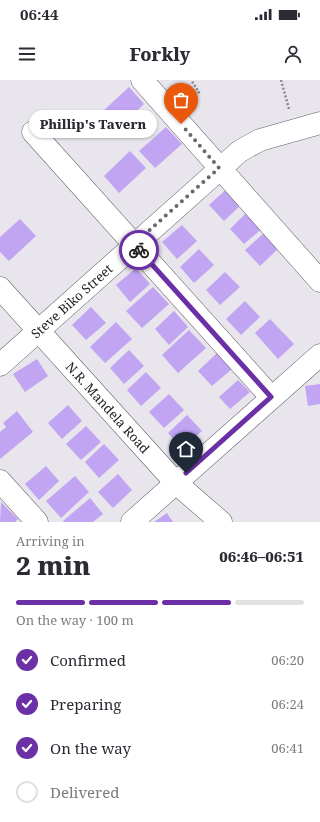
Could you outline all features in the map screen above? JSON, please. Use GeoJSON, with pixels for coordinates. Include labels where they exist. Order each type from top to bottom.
{"type":"FeatureCollection","features":[{"type":"Feature","properties":{"kind":"street"},"geometry":{"type":"LineString","coordinates":[[142,80],[320,281]]}},
{"type":"Feature","properties":{"kind":"street","name":"Steve Biko Street"},"geometry":{"type":"LineString","coordinates":[[0,364],[219,168],[251,144],[320,123]]}},
{"type":"Feature","properties":{"kind":"street"},"geometry":{"type":"LineString","coordinates":[[33,132],[271,397]]}},
{"type":"Feature","properties":{"kind":"street","name":"N.R. Mandela Road"},"geometry":{"type":"LineString","coordinates":[[0,288],[176,483],[221,522]]}},
{"type":"Feature","properties":{"kind":"street"},"geometry":{"type":"LineString","coordinates":[[132,522],[320,355]]}},
{"type":"Feature","properties":{"kind":"street"},"geometry":{"type":"LineString","coordinates":[[0,481],[37,522]]}},
{"type":"Feature","properties":{"kind":"path"},"geometry":{"type":"LineString","coordinates":[[281,80],[294,130]]}},
{"type":"Feature","properties":{"kind":"building"},"geometry":{"type":"Polygon","coordinates":[[[129,87],[144,104],[118,129],[102,112],[129,87]]]}},
{"type":"Feature","properties":{"kind":"building"},"geometry":{"type":"Polygon","coordinates":[[[166,127],[182,144],[155,168],[139,151],[166,127]]]}},
{"type":"Feature","properties":{"kind":"building"},"geometry":{"type":"Polygon","coordinates":[[[130,151],[146,168],[119,193],[104,176],[130,151]]]}},
{"type":"Feature","properties":{"kind":"building"},"geometry":{"type":"Polygon","coordinates":[[[229,187],[243,203],[224,221],[209,205],[229,187]]]}},
{"type":"Feature","properties":{"kind":"building"},"geometry":{"type":"Polygon","coordinates":[[[249,210],[264,227],[244,244],[230,229],[249,210]]]}},
{"type":"Feature","properties":{"kind":"building"},"geometry":{"type":"Polygon","coordinates":[[[20,219],[36,236],[9,261],[0,252],[0,237],[20,219]]]}},
{"type":"Feature","properties":{"kind":"building"},"geometry":{"type":"Polygon","coordinates":[[[182,225],[197,241],[177,259],[162,242],[182,225]]]}},
{"type":"Feature","properties":{"kind":"building"},"geometry":{"type":"Polygon","coordinates":[[[265,232],[279,248],[260,266],[245,250],[265,232]]]}},
{"type":"Feature","properties":{"kind":"building"},"geometry":{"type":"Polygon","coordinates":[[[199,249],[214,265],[194,283],[180,267],[199,249]]]}},
{"type":"Feature","properties":{"kind":"building"},"geometry":{"type":"Polygon","coordinates":[[[136,268],[150,284],[130,302],[116,285],[136,268]]]}},
{"type":"Feature","properties":{"kind":"building"},"geometry":{"type":"Polygon","coordinates":[[[225,272],[240,287],[220,305],[206,290],[225,272]]]}},
{"type":"Feature","properties":{"kind":"building"},"geometry":{"type":"Polygon","coordinates":[[[153,287],[169,304],[142,328],[126,311],[153,287]]]}},
{"type":"Feature","properties":{"kind":"building"},"geometry":{"type":"Polygon","coordinates":[[[245,301],[260,317],[241,335],[226,319],[245,301]]]}},
{"type":"Feature","properties":{"kind":"building"},"geometry":{"type":"Polygon","coordinates":[[[91,307],[106,323],[86,340],[72,325],[91,307]]]}},
{"type":"Feature","properties":{"kind":"building"},"geometry":{"type":"Polygon","coordinates":[[[174,311],[188,327],[169,345],[155,329],[174,311]]]}},
{"type":"Feature","properties":{"kind":"building"},"geometry":{"type":"Polygon","coordinates":[[[270,319],[294,344],[278,359],[255,333],[270,319]]]}},
{"type":"Feature","properties":{"kind":"building"},"geometry":{"type":"Polygon","coordinates":[[[116,322],[132,339],[105,363],[90,347],[116,322]]]}},
{"type":"Feature","properties":{"kind":"building"},"geometry":{"type":"Polygon","coordinates":[[[189,330],[206,348],[178,373],[162,355],[189,330]]]}},
{"type":"Feature","properties":{"kind":"building"},"geometry":{"type":"Polygon","coordinates":[[[129,350],[144,366],[124,384],[110,368],[129,350]]]}},
{"type":"Feature","properties":{"kind":"building"},"geometry":{"type":"Polygon","coordinates":[[[217,353],[232,369],[212,386],[198,371],[217,353]]]}},
{"type":"Feature","properties":{"kind":"building"},"geometry":{"type":"Polygon","coordinates":[[[37,359],[48,376],[25,392],[13,374],[37,359]]]}},
{"type":"Feature","properties":{"kind":"building"},"geometry":{"type":"Polygon","coordinates":[[[146,372],[161,388],[141,406],[127,390],[146,372]]]}},
{"type":"Feature","properties":{"kind":"building"},"geometry":{"type":"Polygon","coordinates":[[[238,380],[250,392],[230,409],[219,397],[238,380]]]}},
{"type":"Feature","properties":{"kind":"building"},"geometry":{"type":"Polygon","coordinates":[[[320,384],[320,404],[308,406],[305,386],[320,384]]]}},
{"type":"Feature","properties":{"kind":"building"},"geometry":{"type":"Polygon","coordinates":[[[169,394],[184,410],[164,428],[149,412],[169,394]]]}},
{"type":"Feature","properties":{"kind":"building"},"geometry":{"type":"Polygon","coordinates":[[[68,405],[82,421],[62,439],[48,423],[68,405]]]}},
{"type":"Feature","properties":{"kind":"building"},"geometry":{"type":"Polygon","coordinates":[[[17,411],[33,432],[0,459],[0,432],[6,427],[3,423],[17,411]]]}},
{"type":"Feature","properties":{"kind":"building"},"geometry":{"type":"Polygon","coordinates":[[[187,415],[202,431],[182,449],[168,433],[187,415]]]}},
{"type":"Feature","properties":{"kind":"building"},"geometry":{"type":"Polygon","coordinates":[[[86,426],[101,442],[81,460],[66,444],[86,426]]]}},
{"type":"Feature","properties":{"kind":"building"},"geometry":{"type":"Polygon","coordinates":[[[104,444],[119,460],[99,478],[85,462],[104,444]]]}},
{"type":"Feature","properties":{"kind":"building"},"geometry":{"type":"Polygon","coordinates":[[[46,466],[59,481],[39,500],[25,484],[46,466]]]}},
{"type":"Feature","properties":{"kind":"building"},"geometry":{"type":"Polygon","coordinates":[[[118,474],[132,490],[113,508],[98,492],[118,474]]]}},
{"type":"Feature","properties":{"kind":"building"},"geometry":{"type":"Polygon","coordinates":[[[75,476],[89,492],[61,518],[46,501],[75,476]]]}},
{"type":"Feature","properties":{"kind":"building"},"geometry":{"type":"Polygon","coordinates":[[[90,498],[103,514],[93,522],[63,521],[90,498]]]}},
{"type":"Feature","properties":{"kind":"building"},"geometry":{"type":"Polygon","coordinates":[[[1,502],[18,519],[15,522],[0,522],[1,502]]]}},
{"type":"Feature","properties":{"kind":"building"},"geometry":{"type":"Polygon","coordinates":[[[167,513],[173,522],[154,522],[167,513]]]}},
{"type":"Feature","properties":{"kind":"way so far"},"geometry":{"type":"LineString","coordinates":[[139,250],[134,244],[219,168],[181,124]]}},
{"type":"Feature","properties":{"kind":"place","name":"Phillip's Tavern"},"geometry":{"type":"Point","coordinates":[181,124]}},
{"type":"Feature","properties":{"kind":"route"},"geometry":{"type":"LineString","coordinates":[[139,250],[271,397],[186,473]]}}]}
